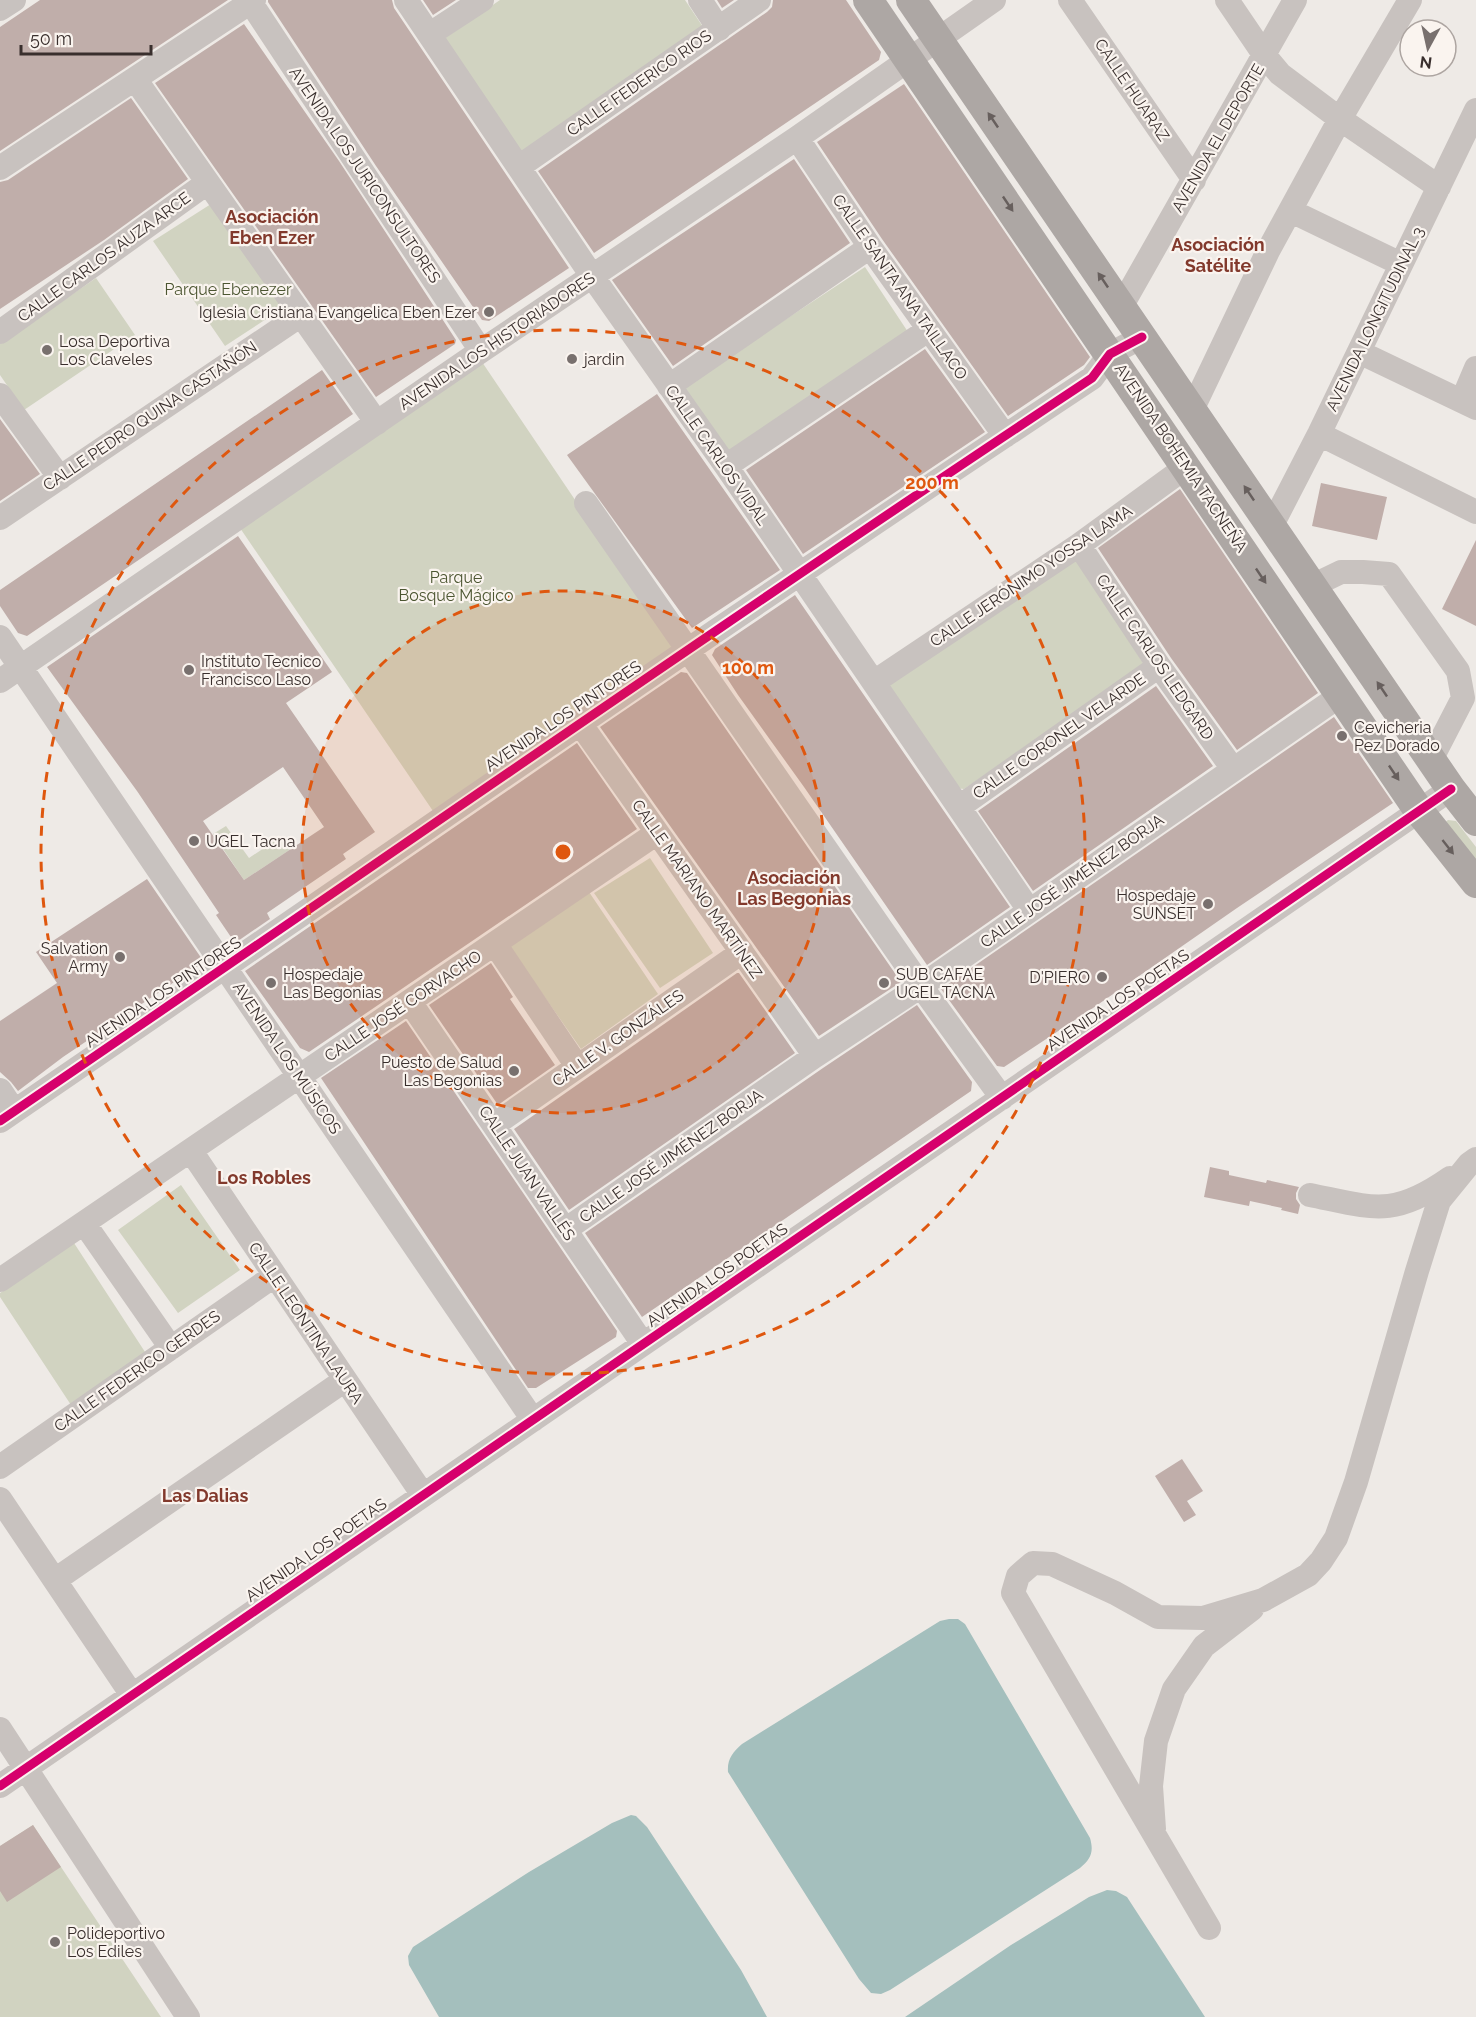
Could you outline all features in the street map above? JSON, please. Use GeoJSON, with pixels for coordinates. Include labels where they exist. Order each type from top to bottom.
{"type":"FeatureCollection","features":[{"type":"Feature","properties":{"kind":"main road","name":"AVENIDA BOHEMIA TACNEÑA"},"geometry":{"type":"LineString","coordinates":[[868,0],[1419,811],[1476,883]]}},
{"type":"Feature","properties":{"kind":"main road"},"geometry":{"type":"LineString","coordinates":[[911,0],[1431,760],[1476,821]]}},
{"type":"Feature","properties":{"kind":"street"},"geometry":{"type":"LineString","coordinates":[[0,9],[14,0]]}},
{"type":"Feature","properties":{"kind":"street","name":"CALLE CARLOS VIDAL"},"geometry":{"type":"LineString","coordinates":[[406,0],[592,276],[726,466],[1029,910]]}},
{"type":"Feature","properties":{"kind":"street"},"geometry":{"type":"LineString","coordinates":[[430,34],[482,0]]}},
{"type":"Feature","properties":{"kind":"street"},"geometry":{"type":"LineString","coordinates":[[700,0],[718,28]]}},
{"type":"Feature","properties":{"kind":"street","name":"CALLE FEDERICO RIOS"},"geometry":{"type":"LineString","coordinates":[[520,166],[759,0]]}},
{"type":"Feature","properties":{"kind":"street","name":"AVENIDA LOS HISTORIADORES"},"geometry":{"type":"LineString","coordinates":[[0,681],[481,351],[797,138],[994,0]]}},
{"type":"Feature","properties":{"kind":"street","name":"CALLE HUARAZ"},"geometry":{"type":"LineString","coordinates":[[1070,0],[1194,180]]}},
{"type":"Feature","properties":{"kind":"street"},"geometry":{"type":"LineString","coordinates":[[1227,0],[1280,74],[1439,187]]}},
{"type":"Feature","properties":{"kind":"street","name":"AVENIDA EL DEPORTE"},"geometry":{"type":"LineString","coordinates":[[1121,307],[1295,0]]}},
{"type":"Feature","properties":{"kind":"street"},"geometry":{"type":"LineString","coordinates":[[1192,410],[1268,250],[1340,118],[1410,0]]}},
{"type":"Feature","properties":{"kind":"street"},"geometry":{"type":"LineString","coordinates":[[0,168],[251,1]]}},
{"type":"Feature","properties":{"kind":"street","name":"AVENIDA LOS JURICONSULTORES"},"geometry":{"type":"LineString","coordinates":[[251,1],[481,351]]}},
{"type":"Feature","properties":{"kind":"street"},"geometry":{"type":"LineString","coordinates":[[135,79],[377,423]]}},
{"type":"Feature","properties":{"kind":"street","name":"AVENIDA LONGITUDINAL 3"},"geometry":{"type":"LineString","coordinates":[[1271,526],[1319,434],[1476,112]]}},
{"type":"Feature","properties":{"kind":"street","name":"CALLE SANTA ANA TAILLACO"},"geometry":{"type":"LineString","coordinates":[[797,138],[870,247],[1005,436]]}},
{"type":"Feature","properties":{"kind":"street","name":"CALLE CARLOS AUZA ARCE"},"geometry":{"type":"LineString","coordinates":[[0,332],[207,183]]}},
{"type":"Feature","properties":{"kind":"street"},"geometry":{"type":"LineString","coordinates":[[1291,211],[1401,264]]}},
{"type":"Feature","properties":{"kind":"street"},"geometry":{"type":"LineString","coordinates":[[669,386],[870,247]]}},
{"type":"Feature","properties":{"kind":"street","name":"CALLE PEDRO QUINA CASTAÑÓN"},"geometry":{"type":"LineString","coordinates":[[0,518],[301,315]]}},
{"type":"Feature","properties":{"kind":"street"},"geometry":{"type":"LineString","coordinates":[[726,466],[928,330]]}},
{"type":"Feature","properties":{"kind":"street","name":"AVENIDA LOS PINTORES"},"geometry":{"type":"LineString","coordinates":[[7,1116],[226,968],[579,722],[1092,378],[1110,354],[1142,337]]}},
{"type":"Feature","properties":{"kind":"street"},"geometry":{"type":"LineString","coordinates":[[1359,352],[1469,404],[1476,368]]}},
{"type":"Feature","properties":{"kind":"street"},"geometry":{"type":"LineString","coordinates":[[0,395],[60,478]]}},
{"type":"Feature","properties":{"kind":"street"},"geometry":{"type":"LineString","coordinates":[[1319,434],[1476,512]]}},
{"type":"Feature","properties":{"kind":"street","name":"CALLE JERÓNIMO YOSSA LAMA"},"geometry":{"type":"LineString","coordinates":[[874,682],[1079,545],[1186,467]]}},
{"type":"Feature","properties":{"kind":"street"},"geometry":{"type":"LineString","coordinates":[[586,503],[921,986],[1002,1098]]}},
{"type":"Feature","properties":{"kind":"street","name":"CALLE CARLOS LEDGARD"},"geometry":{"type":"LineString","coordinates":[[1079,545],[1159,666],[1233,769]]}},
{"type":"Feature","properties":{"kind":"street"},"geometry":{"type":"LineString","coordinates":[[1312,586],[1341,572],[1389,574],[1458,671],[1463,698],[1431,760]]}},
{"type":"Feature","properties":{"kind":"street","name":"AVENIDA LOS MÚSICOS"},"geometry":{"type":"LineString","coordinates":[[0,638],[533,1420]]}},
{"type":"Feature","properties":{"kind":"street","name":"CALLE CORONEL VELARDE"},"geometry":{"type":"LineString","coordinates":[[959,807],[1159,666]]}},
{"type":"Feature","properties":{"kind":"street","name":"CALLE JOSÉ JIMÉNEZ BORJA"},"geometry":{"type":"LineString","coordinates":[[565,1230],[1341,695]]}},
{"type":"Feature","properties":{"kind":"street","name":"CALLE MARIANO MARTÍNEZ"},"geometry":{"type":"LineString","coordinates":[[579,722],[815,1056]]}},
{"type":"Feature","properties":{"kind":"street","name":"AVENIDA LOS POETAS"},"geometry":{"type":"LineString","coordinates":[[0,1786],[1451,789]]}},
{"type":"Feature","properties":{"kind":"street","name":"CALLE JOSÉ CORVACHO"},"geometry":{"type":"LineString","coordinates":[[0,1280],[657,833]]}},
{"type":"Feature","properties":{"kind":"street"},"geometry":{"type":"LineString","coordinates":[[495,944],[578,1066]]}},
{"type":"Feature","properties":{"kind":"street","name":"CALLE V. GONZÁLES"},"geometry":{"type":"LineString","coordinates":[[494,1125],[741,952]]}},
{"type":"Feature","properties":{"kind":"street","name":"CALLE JUAN VALLÉS"},"geometry":{"type":"LineString","coordinates":[[410,1002],[643,1344]]}},
{"type":"Feature","properties":{"kind":"street"},"geometry":{"type":"LineString","coordinates":[[0,1090],[7,1116]]}},
{"type":"Feature","properties":{"kind":"street","name":"CALLE LEONTINA LAURA"},"geometry":{"type":"LineString","coordinates":[[191,1151],[423,1496]]}},
{"type":"Feature","properties":{"kind":"street"},"geometry":{"type":"LineString","coordinates":[[1310,1195],[1371,1208],[1399,1206],[1427,1194],[1473,1162]]}},
{"type":"Feature","properties":{"kind":"street"},"geometry":{"type":"LineString","coordinates":[[1155,1834],[1151,1786],[1156,1741],[1174,1689],[1204,1646],[1263,1600],[1308,1575],[1321,1561],[1336,1538],[1356,1482],[1439,1200],[1473,1162]]}},
{"type":"Feature","properties":{"kind":"street"},"geometry":{"type":"LineString","coordinates":[[84,1223],[171,1348]]}},
{"type":"Feature","properties":{"kind":"street","name":"CALLE FEDERICO GERDES"},"geometry":{"type":"LineString","coordinates":[[0,1467],[274,1276]]}},
{"type":"Feature","properties":{"kind":"street"},"geometry":{"type":"LineString","coordinates":[[55,1580],[345,1380]]}},
{"type":"Feature","properties":{"kind":"street"},"geometry":{"type":"LineString","coordinates":[[0,1499],[132,1695]]}},
{"type":"Feature","properties":{"kind":"street"},"geometry":{"type":"LineString","coordinates":[[1209,1928],[1013,1593],[1018,1576],[1033,1563],[1052,1564],[1116,1593],[1158,1617],[1203,1618],[1263,1600]]}},
{"type":"Feature","properties":{"kind":"street"},"geometry":{"type":"LineString","coordinates":[[0,1729],[188,2017]]}},
{"type":"Feature","properties":{"kind":"green space"},"geometry":{"type":"Polygon","coordinates":[[[500,0],[685,0],[705,30],[519,155],[442,40],[500,0]]]}},
{"type":"Feature","properties":{"kind":"green space","name":"Parque Ebenezer"},"geometry":{"type":"Polygon","coordinates":[[[211,204],[283,308],[225,346],[153,241],[211,204]]]}},
{"type":"Feature","properties":{"kind":"green space"},"geometry":{"type":"Polygon","coordinates":[[[865,267],[910,335],[728,455],[683,387],[865,267]]]}},
{"type":"Feature","properties":{"kind":"green space"},"geometry":{"type":"Polygon","coordinates":[[[96,278],[135,335],[24,410],[0,375],[0,344],[96,278]]]}},
{"type":"Feature","properties":{"kind":"green space","name":"Parque Bosque Mágico"},"geometry":{"type":"Polygon","coordinates":[[[482,362],[675,648],[433,811],[240,528],[482,362]]]}},
{"type":"Feature","properties":{"kind":"green space"},"geometry":{"type":"Polygon","coordinates":[[[1079,558],[1145,666],[964,789],[955,788],[887,690],[890,683],[1079,558]]]}},
{"type":"Feature","properties":{"kind":"green space"},"geometry":{"type":"Polygon","coordinates":[[[1448,820],[1456,821],[1476,847],[1476,876],[1442,825],[1448,820]]]}},
{"type":"Feature","properties":{"kind":"green space"},"geometry":{"type":"Polygon","coordinates":[[[226,826],[249,858],[282,836],[291,849],[244,880],[213,834],[226,826]]]}},
{"type":"Feature","properties":{"kind":"green space"},"geometry":{"type":"Polygon","coordinates":[[[650,858],[713,953],[660,988],[594,893],[650,858]]]}},
{"type":"Feature","properties":{"kind":"green space"},"geometry":{"type":"Polygon","coordinates":[[[589,892],[658,994],[581,1049],[509,946],[589,892]]]}},
{"type":"Feature","properties":{"kind":"green space"},"geometry":{"type":"Polygon","coordinates":[[[181,1185],[240,1270],[178,1313],[118,1230],[181,1185]]]}},
{"type":"Feature","properties":{"kind":"green space"},"geometry":{"type":"Polygon","coordinates":[[[74,1243],[147,1355],[71,1405],[0,1297],[0,1293],[74,1243]]]}},
{"type":"Feature","properties":{"kind":"green space","name":"Polideportivo Los Ediles"},"geometry":{"type":"Polygon","coordinates":[[[33,1825],[161,2017],[0,2017],[0,1846],[33,1825]]]}},
{"type":"Feature","properties":{"kind":"water"},"geometry":{"type":"Polygon","coordinates":[[[958,1619],[965,1624],[1090,1838],[1092,1847],[1089,1858],[1080,1868],[890,1990],[881,1994],[871,1993],[859,1979],[728,1772],[728,1763],[733,1753],[742,1744],[940,1621],[958,1619]]]}},
{"type":"Feature","properties":{"kind":"water"},"geometry":{"type":"Polygon","coordinates":[[[631,1815],[636,1816],[647,1827],[741,1970],[767,2017],[439,2017],[409,1965],[408,1956],[413,1947],[529,1872],[612,1823],[631,1815]]]}},
{"type":"Feature","properties":{"kind":"water"},"geometry":{"type":"Polygon","coordinates":[[[1107,1890],[1116,1891],[1127,1897],[1205,2017],[905,2017],[1011,1945],[1089,1897],[1107,1890]]]}},
{"type":"Feature","properties":{"kind":"building"},"geometry":{"type":"Polygon","coordinates":[[[40,0],[228,0],[0,151],[0,27],[40,0]]]}},
{"type":"Feature","properties":{"kind":"building"},"geometry":{"type":"Polygon","coordinates":[[[268,0],[392,0],[394,8],[569,268],[489,321],[482,320],[376,166],[268,0]]]}},
{"type":"Feature","properties":{"kind":"building"},"geometry":{"type":"Polygon","coordinates":[[[423,0],[456,0],[433,15],[423,0]]]}},
{"type":"Feature","properties":{"kind":"building"},"geometry":{"type":"Polygon","coordinates":[[[717,0],[734,0],[722,8],[717,0]]]}},
{"type":"Feature","properties":{"kind":"building"},"geometry":{"type":"Polygon","coordinates":[[[773,0],[846,0],[881,52],[879,60],[594,253],[538,171],[767,12],[772,7],[773,0]]]}},
{"type":"Feature","properties":{"kind":"building"},"geometry":{"type":"Polygon","coordinates":[[[244,24],[339,161],[456,340],[455,344],[376,397],[155,83],[244,24]]]}},
{"type":"Feature","properties":{"kind":"building"},"geometry":{"type":"Polygon","coordinates":[[[904,84],[1090,357],[1084,365],[1008,416],[882,239],[817,142],[904,84]]]}},
{"type":"Feature","properties":{"kind":"building"},"geometry":{"type":"Polygon","coordinates":[[[131,98],[188,179],[104,240],[0,309],[0,182],[8,180],[131,98]]]}},
{"type":"Feature","properties":{"kind":"building"},"geometry":{"type":"Polygon","coordinates":[[[794,159],[850,243],[673,366],[612,280],[794,159]]]}},
{"type":"Feature","properties":{"kind":"building"},"geometry":{"type":"Polygon","coordinates":[[[925,349],[985,432],[803,554],[746,470],[925,349]]]}},
{"type":"Feature","properties":{"kind":"building"},"geometry":{"type":"Polygon","coordinates":[[[322,370],[353,414],[27,636],[18,633],[0,606],[0,590],[322,370]]]}},
{"type":"Feature","properties":{"kind":"building"},"geometry":{"type":"Polygon","coordinates":[[[657,394],[780,570],[692,628],[567,455],[657,394]]]}},
{"type":"Feature","properties":{"kind":"building"},"geometry":{"type":"Polygon","coordinates":[[[0,419],[40,474],[0,501],[0,419]]]}},
{"type":"Feature","properties":{"kind":"building"},"geometry":{"type":"Polygon","coordinates":[[[1321,483],[1387,497],[1377,540],[1312,526],[1321,483]]]}},
{"type":"Feature","properties":{"kind":"building"},"geometry":{"type":"Polygon","coordinates":[[[1180,489],[1318,693],[1237,750],[1171,658],[1098,548],[1180,489]]]}},
{"type":"Feature","properties":{"kind":"building","name":"Instituto Tecnico Francisco Laso"},"geometry":{"type":"Polygon","coordinates":[[[238,536],[332,672],[286,703],[375,832],[343,854],[346,859],[267,913],[270,919],[235,943],[216,915],[219,913],[137,791],[47,667],[238,536]],[[283,767],[203,821],[244,880],[324,827],[283,767]]]}},
{"type":"Feature","properties":{"kind":"building"},"geometry":{"type":"Polygon","coordinates":[[[1476,540],[1476,626],[1442,609],[1476,540]]]}},
{"type":"Feature","properties":{"kind":"building"},"geometry":{"type":"Polygon","coordinates":[[[795,595],[1010,907],[927,965],[712,655],[715,649],[795,595]]]}},
{"type":"Feature","properties":{"kind":"building"},"geometry":{"type":"Polygon","coordinates":[[[681,672],[687,673],[901,982],[819,1036],[600,727],[681,672]]]}},
{"type":"Feature","properties":{"kind":"building"},"geometry":{"type":"Polygon","coordinates":[[[1156,686],[1213,766],[1033,891],[978,811],[1156,686]]]}},
{"type":"Feature","properties":{"kind":"building"},"geometry":{"type":"Polygon","coordinates":[[[1334,717],[1393,803],[1093,1008],[1004,1067],[997,1066],[941,989],[1334,717]]]}},
{"type":"Feature","properties":{"kind":"building"},"geometry":{"type":"Polygon","coordinates":[[[577,743],[637,829],[309,1052],[300,1048],[245,971],[577,743]]]}},
{"type":"Feature","properties":{"kind":"building"},"geometry":{"type":"Polygon","coordinates":[[[147,879],[204,962],[63,1057],[18,1091],[0,1072],[0,1021],[57,983],[36,952],[147,879]]]}},
{"type":"Feature","properties":{"kind":"building"},"geometry":{"type":"Polygon","coordinates":[[[491,963],[513,997],[510,999],[555,1065],[498,1105],[429,1005],[491,963]]]}},
{"type":"Feature","properties":{"kind":"building"},"geometry":{"type":"Polygon","coordinates":[[[737,973],[795,1053],[569,1210],[514,1129],[737,973]]]}},
{"type":"Feature","properties":{"kind":"building"},"geometry":{"type":"Polygon","coordinates":[[[917,1005],[972,1082],[971,1091],[642,1317],[585,1233],[917,1005]]]}},
{"type":"Feature","properties":{"kind":"building"},"geometry":{"type":"Polygon","coordinates":[[[406,1021],[617,1331],[616,1337],[536,1388],[528,1388],[321,1078],[406,1021]]]}},
{"type":"Feature","properties":{"kind":"building"},"geometry":{"type":"Polygon","coordinates":[[[1210,1167],[1229,1171],[1229,1175],[1299,1187],[1296,1193],[1296,1199],[1300,1205],[1298,1214],[1250,1201],[1249,1206],[1204,1197],[1210,1167]]]}},
{"type":"Feature","properties":{"kind":"building"},"geometry":{"type":"Polygon","coordinates":[[[1182,1459],[1203,1491],[1187,1501],[1196,1515],[1184,1522],[1155,1476],[1182,1459]]]}},
{"type":"Feature","properties":{"kind":"building"},"geometry":{"type":"Polygon","coordinates":[[[33,1825],[61,1867],[7,1902],[0,1891],[0,1846],[33,1825]]]}},
{"type":"Feature","properties":{"kind":"cycle path"},"geometry":{"type":"LineString","coordinates":[[0,1121],[681,654],[1092,378],[1110,354],[1142,337]]}},
{"type":"Feature","properties":{"kind":"cycle path"},"geometry":{"type":"LineString","coordinates":[[0,1786],[1451,789]]}},
{"type":"Feature","properties":{"kind":"place","name":"Iglesia Cristiana Evangelica Eben Ezer"},"geometry":{"type":"Point","coordinates":[489,312]}},
{"type":"Feature","properties":{"kind":"place","name":"Losa Deportiva Los Claveles"},"geometry":{"type":"Point","coordinates":[47,350]}},
{"type":"Feature","properties":{"kind":"place","name":"jardin"},"geometry":{"type":"Point","coordinates":[572,359]}},
{"type":"Feature","properties":{"kind":"place","name":"Instituto Tecnico Francisco Laso"},"geometry":{"type":"Point","coordinates":[189,670]}},
{"type":"Feature","properties":{"kind":"place","name":"Cevicheria Pez Dorado"},"geometry":{"type":"Point","coordinates":[1342,736]}},
{"type":"Feature","properties":{"kind":"place","name":"UGEL Tacna"},"geometry":{"type":"Point","coordinates":[194,841]}},
{"type":"Feature","properties":{"kind":"place","name":"Hospedaje SUNSET"},"geometry":{"type":"Point","coordinates":[1208,904]}},
{"type":"Feature","properties":{"kind":"place","name":"Salvation Army"},"geometry":{"type":"Point","coordinates":[120,957]}},
{"type":"Feature","properties":{"kind":"place","name":"D'PIERO"},"geometry":{"type":"Point","coordinates":[1102,977]}},
{"type":"Feature","properties":{"kind":"place","name":"Hospedaje Las Begonias"},"geometry":{"type":"Point","coordinates":[271,983]}},
{"type":"Feature","properties":{"kind":"place","name":"SUB CAFAE UGEL TACNA"},"geometry":{"type":"Point","coordinates":[884,983]}},
{"type":"Feature","properties":{"kind":"place","name":"Puesto de Salud Las Begonias"},"geometry":{"type":"Point","coordinates":[514,1071]}},
{"type":"Feature","properties":{"kind":"place","name":"Polideportivo Los Ediles"},"geometry":{"type":"Point","coordinates":[55,1942]}},
{"type":"Feature","properties":{"kind":"district","name":"Asociación Eben Ezer"},"geometry":{"type":"Point","coordinates":[272,226]}},
{"type":"Feature","properties":{"kind":"district","name":"Asociación Satélite"},"geometry":{"type":"Point","coordinates":[1218,254]}},
{"type":"Feature","properties":{"kind":"district","name":"Asociación Las Begonias"},"geometry":{"type":"Point","coordinates":[794,887]}},
{"type":"Feature","properties":{"kind":"district","name":"Los Robles"},"geometry":{"type":"Point","coordinates":[264,1177]}},
{"type":"Feature","properties":{"kind":"district","name":"Las Dalias"},"geometry":{"type":"Point","coordinates":[205,1495]}}]}
